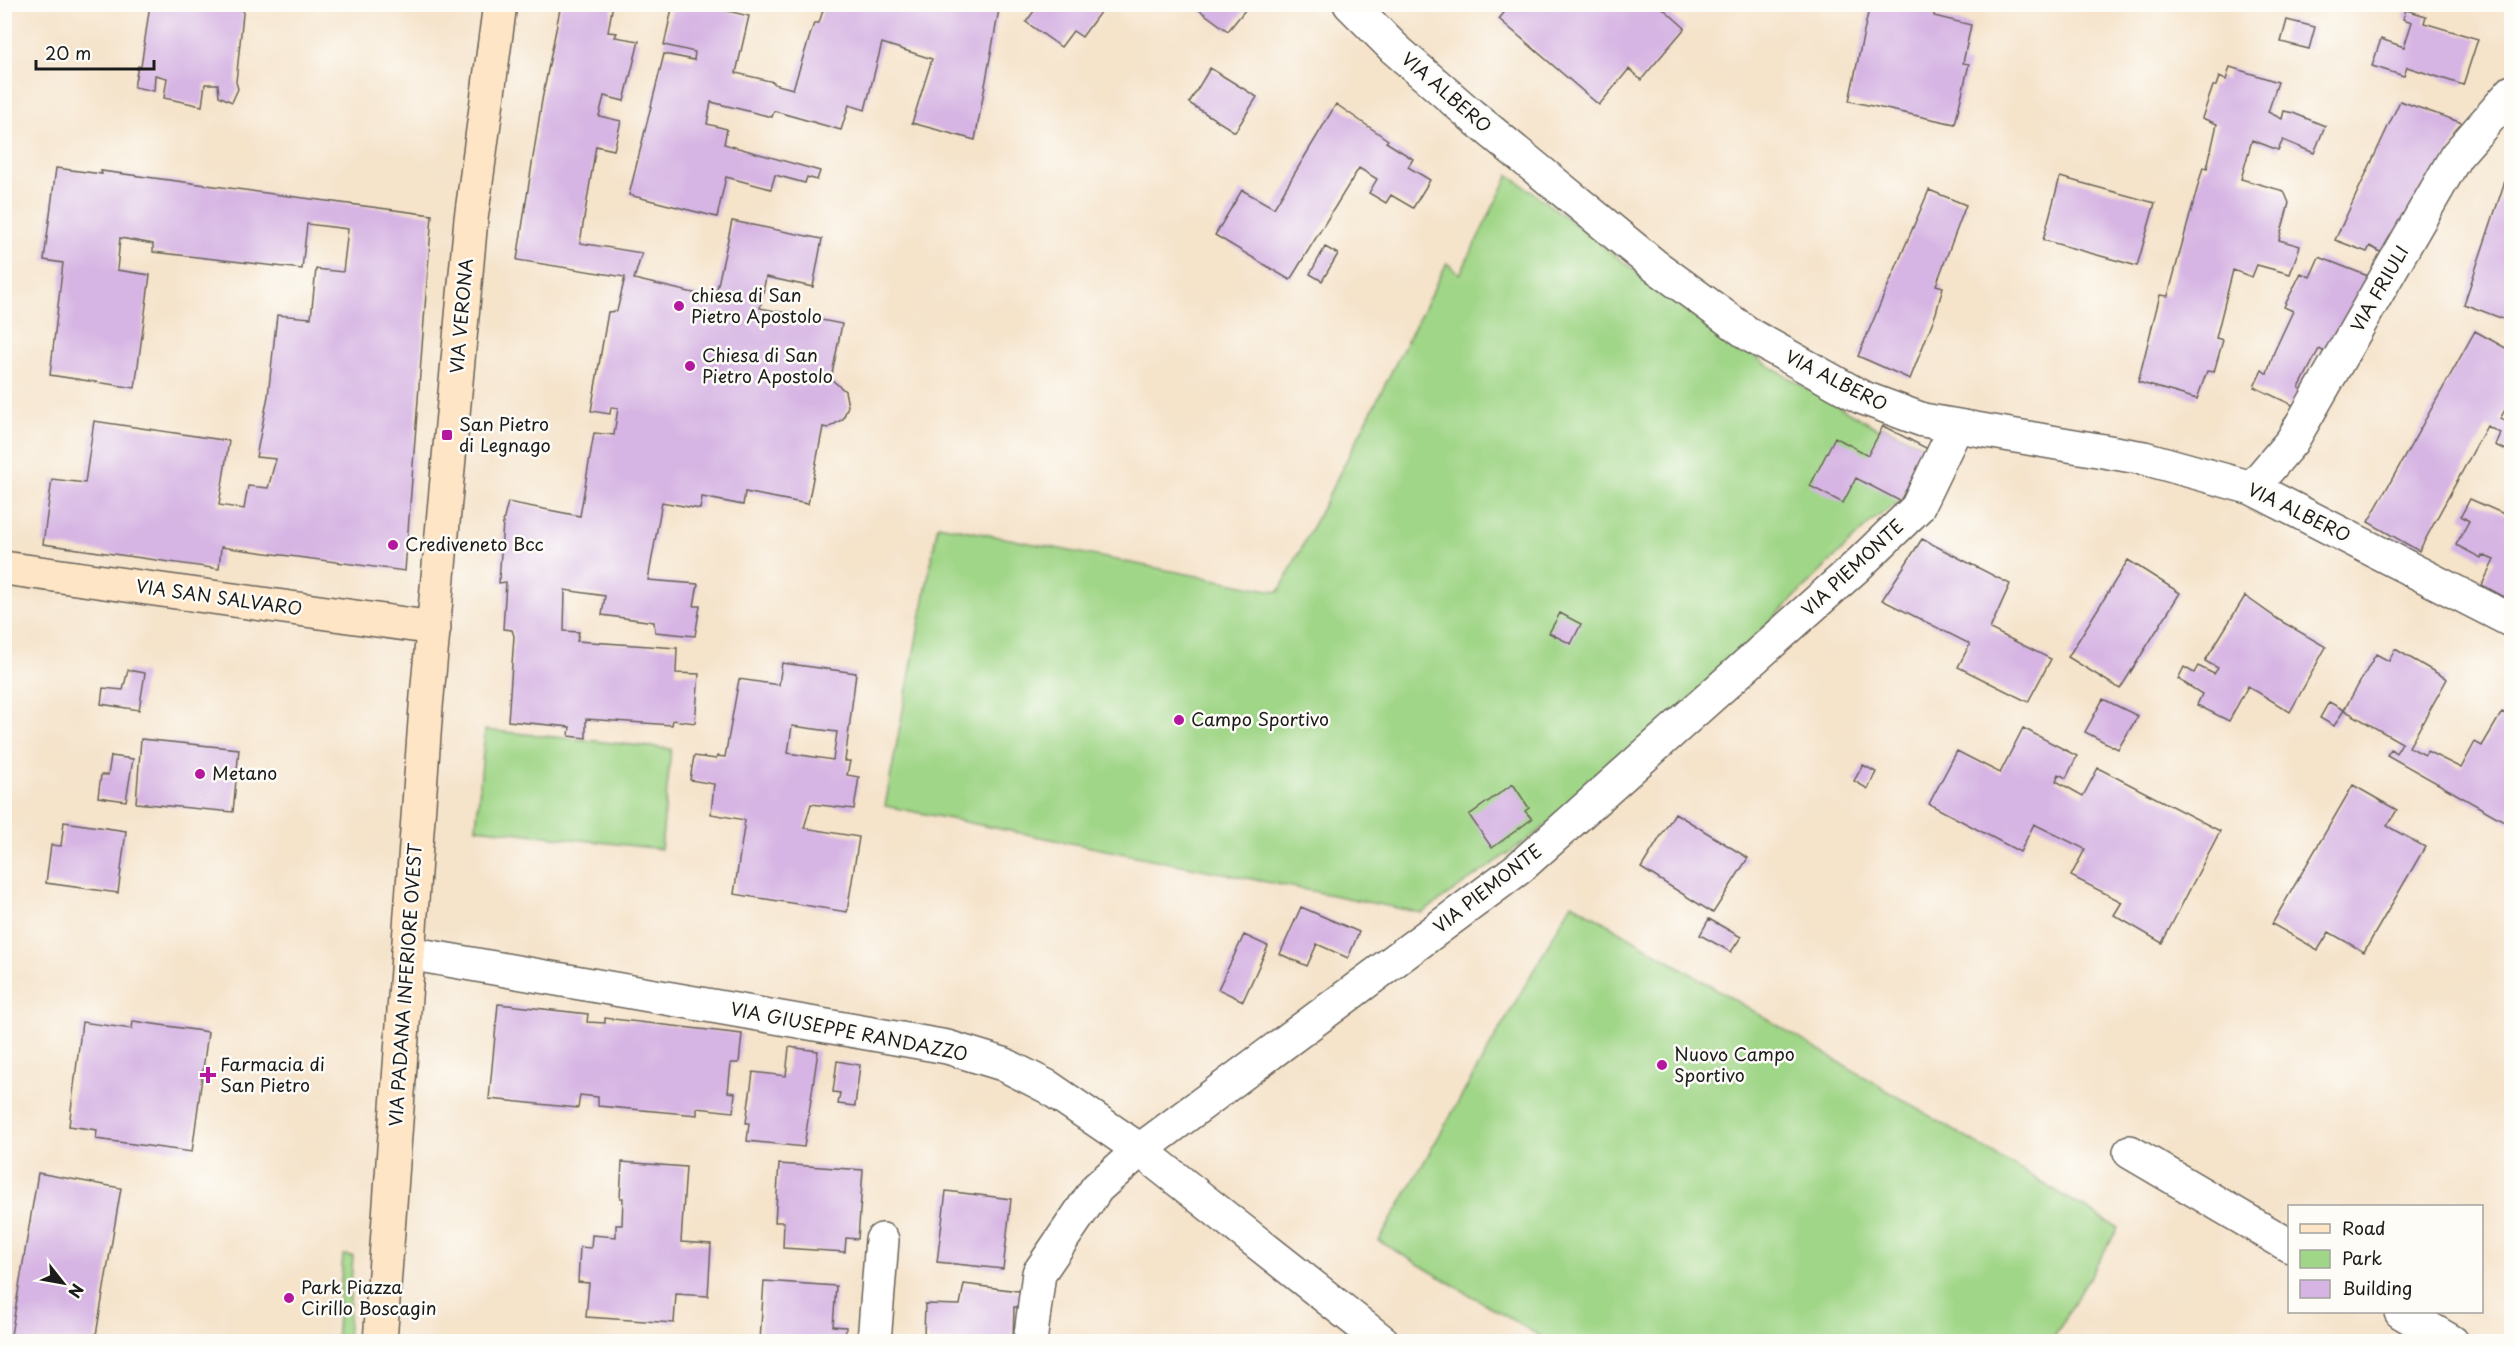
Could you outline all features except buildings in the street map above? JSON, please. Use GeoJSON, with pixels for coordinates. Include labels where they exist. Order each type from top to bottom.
{"type":"FeatureCollection","features":[{"type":"Feature","properties":{"kind":"street","name":"VIA VERONA"},"geometry":{"type":"LineString","coordinates":[[434,628],[469,239],[500,4]]}},
{"type":"Feature","properties":{"kind":"street","name":"VIA ALBERO"},"geometry":{"type":"LineString","coordinates":[[1350,4],[1395,49],[1471,115],[1597,220],[1714,310],[1750,334],[1861,397],[1900,413],[1956,427],[2144,458],[2252,488],[2511,621]]}},
{"type":"Feature","properties":{"kind":"street","name":"VIA FRIULI"},"geometry":{"type":"LineString","coordinates":[[2252,488],[2292,441],[2456,156],[2511,92]]}},
{"type":"Feature","properties":{"kind":"street","name":"VIA PIEMONTE"},"geometry":{"type":"LineString","coordinates":[[1030,1341],[1039,1273],[1097,1188],[1140,1150],[1528,860],[1856,567],[1917,508],[1956,427]]}},
{"type":"Feature","properties":{"kind":"street","name":"VIA SAN SALVARO"},"geometry":{"type":"LineString","coordinates":[[4,568],[434,628]]}},
{"type":"Feature","properties":{"kind":"street","name":"VIA PADANA INFERIORE OVEST"},"geometry":{"type":"LineString","coordinates":[[380,1341],[434,628]]}},
{"type":"Feature","properties":{"kind":"street","name":"VIA GIUSEPPE RANDAZZO"},"geometry":{"type":"LineString","coordinates":[[408,953],[947,1047],[1003,1064],[1048,1087],[1140,1150],[1383,1341]]}},
{"type":"Feature","properties":{"kind":"street"},"geometry":{"type":"LineString","coordinates":[[2130,1152],[2288,1245]]}},
{"type":"Feature","properties":{"kind":"street"},"geometry":{"type":"LineString","coordinates":[[874,1341],[882,1240]]}},
{"type":"Feature","properties":{"kind":"street"},"geometry":{"type":"LineString","coordinates":[[2404,1313],[2452,1341]]}},
{"type":"Feature","properties":{"kind":"green space"},"geometry":{"type":"Polygon","coordinates":[[[1509,175],[1677,303],[1745,351],[1881,430],[1883,426],[1928,449],[1900,501],[1873,520],[1671,719],[1533,836],[1422,913],[885,806],[938,525],[1279,592],[1447,263],[1460,274],[1509,175]]]}},
{"type":"Feature","properties":{"kind":"green space"},"geometry":{"type":"Polygon","coordinates":[[[485,730],[671,749],[661,849],[476,828],[485,730]]]}},
{"type":"Feature","properties":{"kind":"green space","name":"Nuovo Campo Sportivo"},"geometry":{"type":"Polygon","coordinates":[[[1572,903],[2118,1228],[2052,1341],[1548,1341],[1379,1241],[1572,903]]]}},
{"type":"Feature","properties":{"kind":"green space"},"geometry":{"type":"Polygon","coordinates":[[[343,1255],[353,1256],[347,1341],[336,1341],[343,1255]]]}},
{"type":"Feature","properties":{"kind":"place","name":"chiesa di San Pietro Apostolo"},"geometry":{"type":"Point","coordinates":[679,306]}},
{"type":"Feature","properties":{"kind":"place","name":"Chiesa di San Pietro Apostolo"},"geometry":{"type":"Point","coordinates":[690,366]}},
{"type":"Feature","properties":{"kind":"place","name":"San Pietro di Legnago"},"geometry":{"type":"Point","coordinates":[447,435]}},
{"type":"Feature","properties":{"kind":"place","name":"Crediveneto Bcc"},"geometry":{"type":"Point","coordinates":[393,545]}},
{"type":"Feature","properties":{"kind":"place","name":"Campo Sportivo"},"geometry":{"type":"Point","coordinates":[1179,720]}},
{"type":"Feature","properties":{"kind":"place","name":"Metano"},"geometry":{"type":"Point","coordinates":[200,774]}},
{"type":"Feature","properties":{"kind":"place","name":"Nuovo Campo Sportivo"},"geometry":{"type":"Point","coordinates":[1662,1065]}},
{"type":"Feature","properties":{"kind":"place","name":"Farmacia di San Pietro"},"geometry":{"type":"Point","coordinates":[208,1075]}},
{"type":"Feature","properties":{"kind":"place","name":"Park Piazza Cirillo Boscagin"},"geometry":{"type":"Point","coordinates":[289,1298]}}]}
